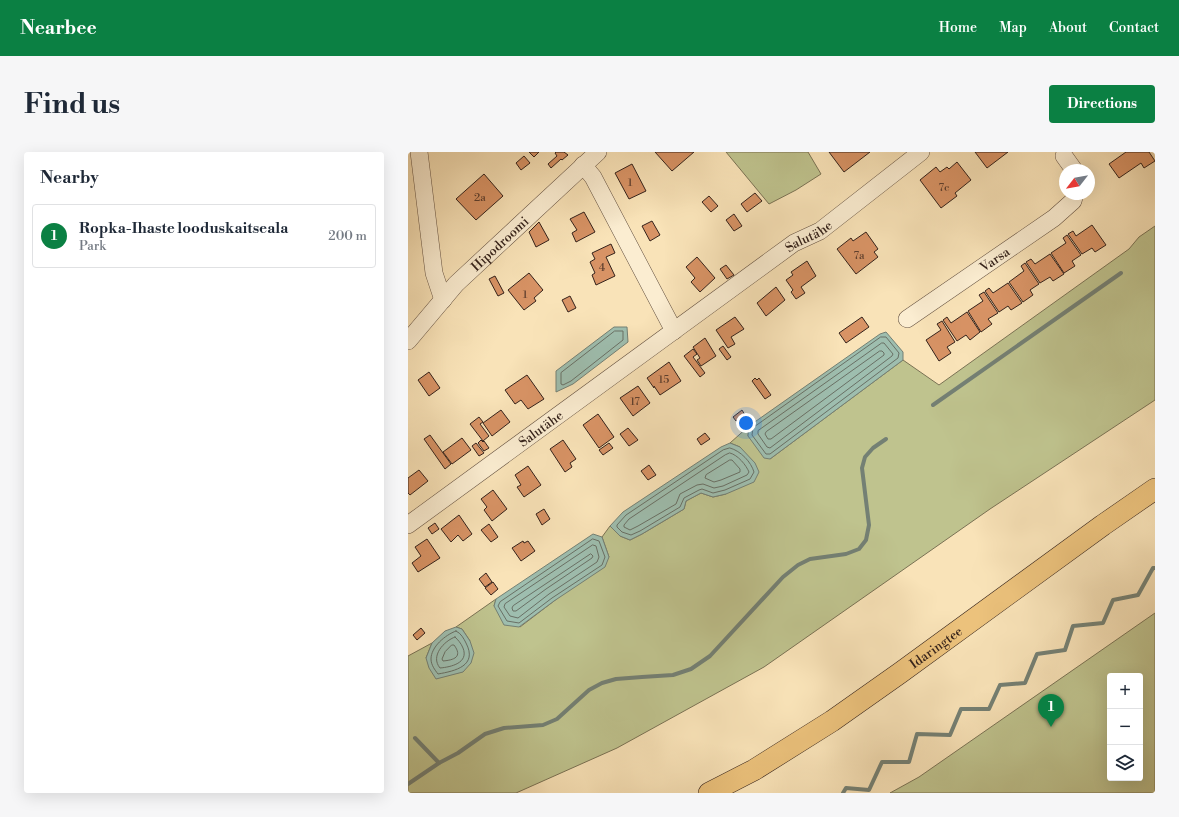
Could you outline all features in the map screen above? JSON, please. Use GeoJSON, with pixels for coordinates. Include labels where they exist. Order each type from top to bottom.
{"type":"FeatureCollection","features":[{"type":"Feature","properties":{"kind":"main road","name":"Idaringtee"},"geometry":{"type":"LineString","coordinates":[[709,793],[754,770],[832,721],[1155,489]]}},
{"type":"Feature","properties":{"kind":"street"},"geometry":{"type":"LineString","coordinates":[[419,152],[434,273],[443,300]]}},
{"type":"Feature","properties":{"kind":"street","name":"Salutähe"},"geometry":{"type":"LineString","coordinates":[[408,525],[794,243],[820,231],[920,152]]}},
{"type":"Feature","properties":{"kind":"street"},"geometry":{"type":"LineString","coordinates":[[1065,153],[1071,164]]}},
{"type":"Feature","properties":{"kind":"street"},"geometry":{"type":"LineString","coordinates":[[589,157],[593,176],[674,331]]}},
{"type":"Feature","properties":{"kind":"street","name":"Hipodroomi"},"geometry":{"type":"LineString","coordinates":[[408,341],[456,284],[589,157]]}},
{"type":"Feature","properties":{"kind":"street","name":"Varsa"},"geometry":{"type":"LineString","coordinates":[[907,319],[1054,218],[1073,200]]}},
{"type":"Feature","properties":{"kind":"green space"},"geometry":{"type":"Polygon","coordinates":[[[726,152],[808,152],[821,174],[796,190],[769,204],[726,152]]]}},
{"type":"Feature","properties":{"kind":"green space"},"geometry":{"type":"Polygon","coordinates":[[[1155,226],[1155,400],[990,509],[764,667],[617,748],[516,793],[408,793],[408,656],[432,643],[426,658],[470,641],[462,629],[456,627],[496,599],[494,606],[520,627],[609,557],[602,537],[610,526],[620,536],[630,540],[684,509],[686,501],[701,493],[713,497],[726,494],[740,447],[730,443],[749,426],[748,436],[770,459],[903,360],[939,385],[1129,249],[1139,237],[1155,226]]]}},
{"type":"Feature","properties":{"kind":"green space"},"geometry":{"type":"Polygon","coordinates":[[[1155,613],[1155,793],[890,793],[919,777],[1155,613]]]}},
{"type":"Feature","properties":{"kind":"water"},"geometry":{"type":"Polygon","coordinates":[[[614,327],[627,327],[628,342],[573,384],[556,392],[556,371],[614,327]]]}},
{"type":"Feature","properties":{"kind":"water"},"geometry":{"type":"Polygon","coordinates":[[[886,332],[903,352],[903,360],[770,459],[764,458],[748,436],[749,426],[880,334],[886,332]]]}},
{"type":"Feature","properties":{"kind":"water"},"geometry":{"type":"Polygon","coordinates":[[[730,443],[740,447],[755,463],[759,472],[754,482],[726,494],[713,497],[701,493],[686,501],[684,509],[630,540],[620,536],[610,526],[623,512],[721,447],[730,443]]]}},
{"type":"Feature","properties":{"kind":"water"},"geometry":{"type":"Polygon","coordinates":[[[593,534],[602,537],[609,557],[605,567],[554,601],[519,627],[504,625],[494,606],[496,599],[593,534]]]}},
{"type":"Feature","properties":{"kind":"water"},"geometry":{"type":"Polygon","coordinates":[[[456,627],[462,629],[470,641],[474,653],[471,663],[463,672],[436,679],[429,668],[426,658],[432,643],[445,631],[456,627]]]}},
{"type":"Feature","properties":{"kind":"building"},"geometry":{"type":"Polygon","coordinates":[[[529,152],[539,152],[534,157],[529,152]]]}},
{"type":"Feature","properties":{"kind":"building"},"geometry":{"type":"Polygon","coordinates":[[[564,152],[568,155],[551,168],[548,164],[557,156],[555,153],[564,152]]]}},
{"type":"Feature","properties":{"kind":"building"},"geometry":{"type":"Polygon","coordinates":[[[655,152],[694,152],[672,171],[655,152]]]}},
{"type":"Feature","properties":{"kind":"building"},"geometry":{"type":"Polygon","coordinates":[[[829,152],[870,152],[844,172],[829,152]]]}},
{"type":"Feature","properties":{"kind":"building"},"geometry":{"type":"Polygon","coordinates":[[[975,152],[1008,152],[987,168],[975,152]]]}},
{"type":"Feature","properties":{"kind":"building"},"geometry":{"type":"Polygon","coordinates":[[[1126,152],[1149,152],[1155,161],[1144,168],[1141,163],[1119,178],[1109,164],[1126,152]]]}},
{"type":"Feature","properties":{"kind":"building"},"geometry":{"type":"Polygon","coordinates":[[[524,156],[530,163],[521,170],[516,163],[524,156]]]}},
{"type":"Feature","properties":{"kind":"building"},"geometry":{"type":"Polygon","coordinates":[[[957,162],[971,180],[955,193],[957,196],[941,208],[920,180],[936,167],[940,172],[947,167],[949,169],[957,162]]]}},
{"type":"Feature","properties":{"kind":"building"},"geometry":{"type":"Polygon","coordinates":[[[632,164],[646,191],[629,199],[615,173],[632,164]]]}},
{"type":"Feature","properties":{"kind":"building"},"geometry":{"type":"Polygon","coordinates":[[[484,174],[503,196],[476,220],[456,199],[484,174]]]}},
{"type":"Feature","properties":{"kind":"building"},"geometry":{"type":"Polygon","coordinates":[[[755,193],[762,201],[747,212],[741,204],[755,193]]]}},
{"type":"Feature","properties":{"kind":"building"},"geometry":{"type":"Polygon","coordinates":[[[709,196],[718,206],[711,212],[702,202],[709,196]]]}},
{"type":"Feature","properties":{"kind":"building"},"geometry":{"type":"Polygon","coordinates":[[[584,212],[595,232],[576,242],[572,233],[577,230],[570,219],[584,212]]]}},
{"type":"Feature","properties":{"kind":"building"},"geometry":{"type":"Polygon","coordinates":[[[734,214],[742,226],[734,231],[726,220],[734,214]]]}},
{"type":"Feature","properties":{"kind":"building"},"geometry":{"type":"Polygon","coordinates":[[[652,221],[660,235],[650,241],[642,226],[652,221]]]}},
{"type":"Feature","properties":{"kind":"building"},"geometry":{"type":"Polygon","coordinates":[[[539,222],[549,240],[536,247],[529,232],[539,222]]]}},
{"type":"Feature","properties":{"kind":"building"},"geometry":{"type":"Polygon","coordinates":[[[1092,225],[1106,245],[1095,252],[1092,248],[1082,254],[1068,234],[1073,231],[1076,236],[1092,225]]]}},
{"type":"Feature","properties":{"kind":"building"},"geometry":{"type":"Polygon","coordinates":[[[866,232],[878,249],[874,252],[878,257],[856,274],[837,249],[851,238],[853,241],[866,232]]]}},
{"type":"Feature","properties":{"kind":"building"},"geometry":{"type":"Polygon","coordinates":[[[1067,235],[1081,255],[1072,261],[1075,266],[1064,273],[1051,253],[1066,243],[1063,238],[1067,235]]]}},
{"type":"Feature","properties":{"kind":"building"},"geometry":{"type":"Polygon","coordinates":[[[611,244],[615,253],[606,257],[615,276],[596,285],[592,275],[595,273],[590,262],[595,259],[592,253],[611,244]]]}},
{"type":"Feature","properties":{"kind":"building"},"geometry":{"type":"Polygon","coordinates":[[[1050,254],[1064,274],[1053,281],[1050,277],[1040,283],[1026,262],[1031,259],[1035,264],[1050,254]]]}},
{"type":"Feature","properties":{"kind":"building"},"geometry":{"type":"Polygon","coordinates":[[[697,257],[715,278],[700,292],[691,282],[695,278],[686,267],[697,257]]]}},
{"type":"Feature","properties":{"kind":"building"},"geometry":{"type":"Polygon","coordinates":[[[807,261],[816,276],[801,287],[805,293],[796,299],[791,292],[793,290],[786,280],[793,275],[791,272],[807,261]]]}},
{"type":"Feature","properties":{"kind":"building"},"geometry":{"type":"Polygon","coordinates":[[[1025,263],[1039,284],[1030,290],[1033,295],[1023,302],[1009,282],[1024,271],[1021,266],[1025,263]]]}},
{"type":"Feature","properties":{"kind":"building"},"geometry":{"type":"Polygon","coordinates":[[[726,265],[734,275],[727,279],[720,269],[726,265]]]}},
{"type":"Feature","properties":{"kind":"building"},"geometry":{"type":"Polygon","coordinates":[[[529,273],[543,290],[534,298],[536,301],[524,310],[508,290],[529,273]]]}},
{"type":"Feature","properties":{"kind":"building"},"geometry":{"type":"Polygon","coordinates":[[[495,276],[504,293],[498,296],[489,279],[495,276]]]}},
{"type":"Feature","properties":{"kind":"building"},"geometry":{"type":"Polygon","coordinates":[[[1008,283],[1022,303],[1011,310],[1008,306],[999,312],[985,291],[989,288],[993,293],[1008,283]]]}},
{"type":"Feature","properties":{"kind":"building"},"geometry":{"type":"Polygon","coordinates":[[[776,287],[785,300],[766,316],[757,303],[776,287]]]}},
{"type":"Feature","properties":{"kind":"building"},"geometry":{"type":"Polygon","coordinates":[[[984,292],[998,313],[988,319],[992,324],[981,332],[968,311],[983,301],[979,295],[984,292]]]}},
{"type":"Feature","properties":{"kind":"building"},"geometry":{"type":"Polygon","coordinates":[[[570,296],[576,308],[568,312],[562,300],[570,296]]]}},
{"type":"Feature","properties":{"kind":"building"},"geometry":{"type":"Polygon","coordinates":[[[967,312],[980,332],[970,340],[966,335],[957,341],[943,320],[947,317],[951,323],[967,312]]]}},
{"type":"Feature","properties":{"kind":"building"},"geometry":{"type":"Polygon","coordinates":[[[735,317],[744,329],[731,337],[735,344],[728,348],[716,330],[735,317]]]}},
{"type":"Feature","properties":{"kind":"building"},"geometry":{"type":"Polygon","coordinates":[[[862,317],[869,327],[846,343],[839,333],[862,317]]]}},
{"type":"Feature","properties":{"kind":"building"},"geometry":{"type":"Polygon","coordinates":[[[942,321],[955,342],[947,347],[951,353],[939,361],[926,340],[941,330],[937,324],[942,321]]]}},
{"type":"Feature","properties":{"kind":"building"},"geometry":{"type":"Polygon","coordinates":[[[705,338],[716,356],[701,366],[697,360],[700,358],[693,347],[705,338]]]}},
{"type":"Feature","properties":{"kind":"building"},"geometry":{"type":"Polygon","coordinates":[[[723,346],[731,357],[727,360],[719,349],[723,346]]]}},
{"type":"Feature","properties":{"kind":"building"},"geometry":{"type":"Polygon","coordinates":[[[693,349],[697,354],[693,357],[705,373],[700,377],[684,356],[693,349]]]}},
{"type":"Feature","properties":{"kind":"building"},"geometry":{"type":"Polygon","coordinates":[[[669,362],[681,381],[660,395],[647,378],[669,362]]]}},
{"type":"Feature","properties":{"kind":"building"},"geometry":{"type":"Polygon","coordinates":[[[429,372],[440,388],[429,396],[418,380],[429,372]]]}},
{"type":"Feature","properties":{"kind":"building"},"geometry":{"type":"Polygon","coordinates":[[[527,375],[544,399],[528,409],[521,400],[515,404],[505,390],[527,375]]]}},
{"type":"Feature","properties":{"kind":"building"},"geometry":{"type":"Polygon","coordinates":[[[755,378],[757,380],[759,378],[771,395],[765,399],[752,381],[755,378]]]}},
{"type":"Feature","properties":{"kind":"building"},"geometry":{"type":"Polygon","coordinates":[[[638,386],[650,403],[633,416],[620,398],[638,386]]]}},
{"type":"Feature","properties":{"kind":"building"},"geometry":{"type":"Polygon","coordinates":[[[501,410],[510,422],[492,436],[483,423],[501,410]]]}},
{"type":"Feature","properties":{"kind":"building"},"geometry":{"type":"Polygon","coordinates":[[[742,410],[745,415],[736,421],[733,417],[742,410]]]}},
{"type":"Feature","properties":{"kind":"building"},"geometry":{"type":"Polygon","coordinates":[[[598,414],[614,437],[599,448],[583,425],[598,414]]]}},
{"type":"Feature","properties":{"kind":"building"},"geometry":{"type":"Polygon","coordinates":[[[479,417],[483,422],[480,424],[489,436],[483,441],[470,424],[479,417]]]}},
{"type":"Feature","properties":{"kind":"building"},"geometry":{"type":"Polygon","coordinates":[[[628,428],[638,440],[629,446],[620,434],[628,428]]]}},
{"type":"Feature","properties":{"kind":"building"},"geometry":{"type":"Polygon","coordinates":[[[705,433],[710,439],[701,445],[697,439],[705,433]]]}},
{"type":"Feature","properties":{"kind":"building"},"geometry":{"type":"Polygon","coordinates":[[[430,435],[451,464],[445,469],[424,439],[430,435]]]}},
{"type":"Feature","properties":{"kind":"building"},"geometry":{"type":"Polygon","coordinates":[[[462,438],[471,450],[452,464],[443,452],[462,438]]]}},
{"type":"Feature","properties":{"kind":"building"},"geometry":{"type":"Polygon","coordinates":[[[481,440],[483,442],[484,441],[489,448],[484,451],[478,443],[481,440]]]}},
{"type":"Feature","properties":{"kind":"building"},"geometry":{"type":"Polygon","coordinates":[[[563,440],[576,459],[570,463],[572,467],[565,472],[550,449],[563,440]]]}},
{"type":"Feature","properties":{"kind":"building"},"geometry":{"type":"Polygon","coordinates":[[[476,443],[484,453],[479,456],[472,446],[476,443]]]}},
{"type":"Feature","properties":{"kind":"building"},"geometry":{"type":"Polygon","coordinates":[[[609,443],[613,448],[603,455],[599,450],[609,443]]]}},
{"type":"Feature","properties":{"kind":"building"},"geometry":{"type":"Polygon","coordinates":[[[649,465],[656,475],[648,480],[641,471],[649,465]]]}},
{"type":"Feature","properties":{"kind":"building"},"geometry":{"type":"Polygon","coordinates":[[[528,466],[541,485],[524,497],[517,487],[521,485],[515,475],[528,466]]]}},
{"type":"Feature","properties":{"kind":"building"},"geometry":{"type":"Polygon","coordinates":[[[419,470],[428,481],[410,495],[408,493],[408,478],[419,470]]]}},
{"type":"Feature","properties":{"kind":"building"},"geometry":{"type":"Polygon","coordinates":[[[493,490],[507,509],[492,521],[484,510],[487,507],[481,499],[493,490]]]}},
{"type":"Feature","properties":{"kind":"building"},"geometry":{"type":"Polygon","coordinates":[[[544,509],[550,519],[542,525],[536,514],[544,509]]]}},
{"type":"Feature","properties":{"kind":"building"},"geometry":{"type":"Polygon","coordinates":[[[459,515],[472,534],[463,541],[458,535],[451,542],[441,529],[459,515]]]}},
{"type":"Feature","properties":{"kind":"building"},"geometry":{"type":"Polygon","coordinates":[[[435,523],[439,529],[432,534],[428,528],[435,523]]]}},
{"type":"Feature","properties":{"kind":"building"},"geometry":{"type":"Polygon","coordinates":[[[489,524],[498,537],[491,542],[481,530],[489,524]]]}},
{"type":"Feature","properties":{"kind":"building"},"geometry":{"type":"Polygon","coordinates":[[[427,539],[440,558],[418,572],[412,563],[421,556],[415,547],[427,539]]]}},
{"type":"Feature","properties":{"kind":"building"},"geometry":{"type":"Polygon","coordinates":[[[523,541],[524,543],[528,541],[535,551],[521,561],[512,548],[523,541]]]}},
{"type":"Feature","properties":{"kind":"building"},"geometry":{"type":"Polygon","coordinates":[[[486,573],[492,582],[485,587],[479,579],[486,573]]]}},
{"type":"Feature","properties":{"kind":"building"},"geometry":{"type":"Polygon","coordinates":[[[493,582],[498,589],[491,595],[485,588],[493,582]]]}},
{"type":"Feature","properties":{"kind":"building"},"geometry":{"type":"Polygon","coordinates":[[[421,628],[425,633],[417,640],[413,635],[421,628]]]}},
{"type":"Feature","properties":{"kind":"waterway"},"geometry":{"type":"LineString","coordinates":[[933,405],[1121,273]]}},
{"type":"Feature","properties":{"kind":"waterway"},"geometry":{"type":"LineString","coordinates":[[408,784],[439,763],[458,753],[485,734],[504,728],[543,725],[557,719],[589,690],[602,683],[616,679],[673,675],[691,669],[710,656],[783,577],[798,565],[810,559],[846,554],[859,549],[866,540],[869,525],[862,468],[865,457],[873,448],[886,439]]}},
{"type":"Feature","properties":{"kind":"waterway"},"geometry":{"type":"LineString","coordinates":[[843,793],[846,788],[869,790],[882,762],[909,762],[917,734],[950,735],[961,709],[989,709],[1000,685],[1025,683],[1037,654],[1065,650],[1073,626],[1103,623],[1113,600],[1138,595],[1153,568],[1155,568]]}},
{"type":"Feature","properties":{"kind":"waterway"},"geometry":{"type":"LineString","coordinates":[[415,738],[439,763]]}},
{"type":"Feature","properties":{"kind":"place","name":"Ropka-Ihaste looduskaitseala"},"geometry":{"type":"Point","coordinates":[1051,727]}}]}
